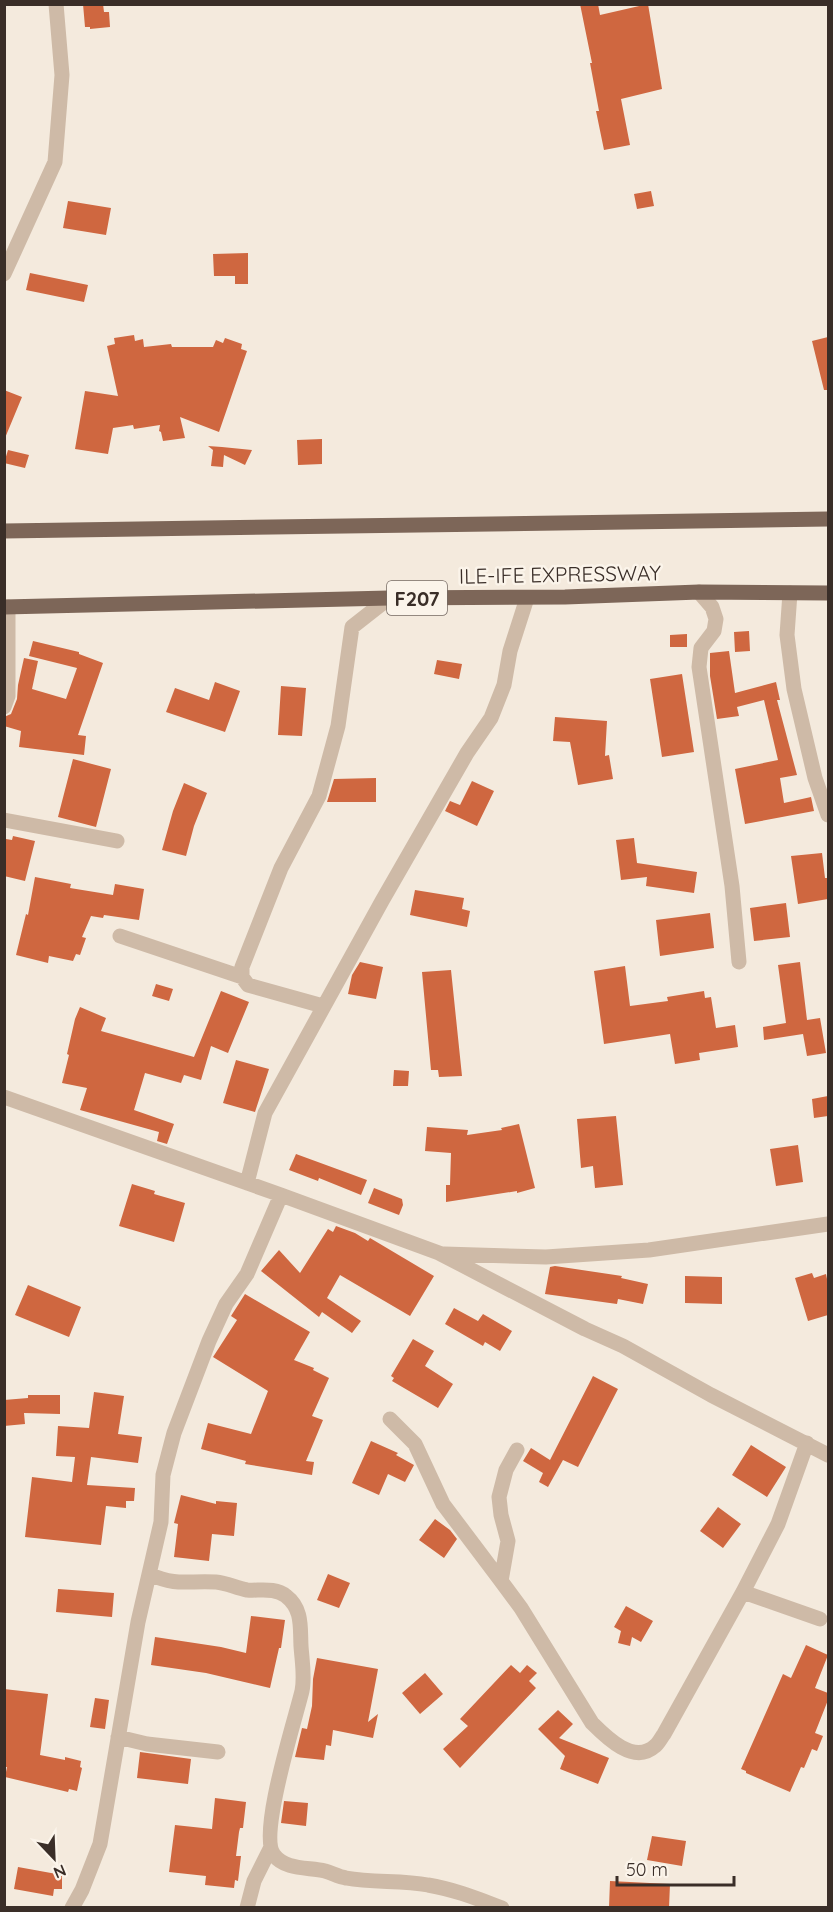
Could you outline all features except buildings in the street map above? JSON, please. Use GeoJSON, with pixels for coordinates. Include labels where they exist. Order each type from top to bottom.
{"type":"FeatureCollection","features":[{"type":"Feature","properties":{"kind":"main road"},"geometry":{"type":"LineString","coordinates":[[4,531],[828,519]]}},
{"type":"Feature","properties":{"kind":"main road","name":"ILE-IFE EXPRESSWAY"},"geometry":{"type":"LineString","coordinates":[[6,607],[389,598],[527,598],[699,592],[828,593]]}},
{"type":"Feature","properties":{"kind":"street"},"geometry":{"type":"LineString","coordinates":[[4,273],[55,162],[62,75],[56,4]]}},
{"type":"Feature","properties":{"kind":"street"},"geometry":{"type":"LineString","coordinates":[[699,592],[712,607],[716,619],[714,631],[701,648],[699,667],[732,886],[739,962]]}},
{"type":"Feature","properties":{"kind":"street"},"geometry":{"type":"LineString","coordinates":[[790,592],[787,635],[794,689],[815,778],[828,815]]}},
{"type":"Feature","properties":{"kind":"street"},"geometry":{"type":"LineString","coordinates":[[242,978],[242,967],[281,868],[319,796],[338,726],[352,627],[389,598]]}},
{"type":"Feature","properties":{"kind":"street"},"geometry":{"type":"LineString","coordinates":[[247,1183],[266,1113],[303,1048],[323,1006],[467,753],[491,718],[504,686],[510,651],[527,598]]}},
{"type":"Feature","properties":{"kind":"street"},"geometry":{"type":"LineString","coordinates":[[4,707],[8,696],[6,607]]}},
{"type":"Feature","properties":{"kind":"street"},"geometry":{"type":"LineString","coordinates":[[4,820],[117,841]]}},
{"type":"Feature","properties":{"kind":"street"},"geometry":{"type":"LineString","coordinates":[[120,936],[242,978],[248,985],[323,1006]]}},
{"type":"Feature","properties":{"kind":"street"},"geometry":{"type":"LineString","coordinates":[[4,1097],[439,1253],[585,1329],[623,1346],[711,1395],[828,1455]]}},
{"type":"Feature","properties":{"kind":"street"},"geometry":{"type":"LineString","coordinates":[[72,1908],[82,1890],[100,1844],[138,1622],[161,1522],[163,1475],[174,1433],[213,1331],[226,1304],[248,1274],[281,1195]]}},
{"type":"Feature","properties":{"kind":"street"},"geometry":{"type":"LineString","coordinates":[[439,1253],[546,1257],[649,1250],[828,1224]]}},
{"type":"Feature","properties":{"kind":"street"},"geometry":{"type":"LineString","coordinates":[[390,1419],[415,1444],[443,1504],[521,1608],[592,1723],[607,1738],[627,1751],[644,1752],[656,1746],[664,1734],[743,1592],[778,1524],[807,1443]]}},
{"type":"Feature","properties":{"kind":"street"},"geometry":{"type":"LineString","coordinates":[[501,1581],[508,1540],[499,1497],[506,1470],[517,1450]]}},
{"type":"Feature","properties":{"kind":"street"},"geometry":{"type":"LineString","coordinates":[[149,1574],[174,1583],[213,1582],[231,1584],[245,1590],[266,1590],[284,1594],[292,1601],[302,1624],[302,1689],[275,1798],[270,1849],[254,1881],[247,1908]]}},
{"type":"Feature","properties":{"kind":"street"},"geometry":{"type":"LineString","coordinates":[[743,1592],[820,1619]]}},
{"type":"Feature","properties":{"kind":"street"},"geometry":{"type":"LineString","coordinates":[[118,1737],[147,1744],[218,1752]]}},
{"type":"Feature","properties":{"kind":"street"},"geometry":{"type":"LineString","coordinates":[[270,1849],[279,1861],[297,1867],[325,1871],[345,1878],[429,1885],[502,1908]]}}]}
